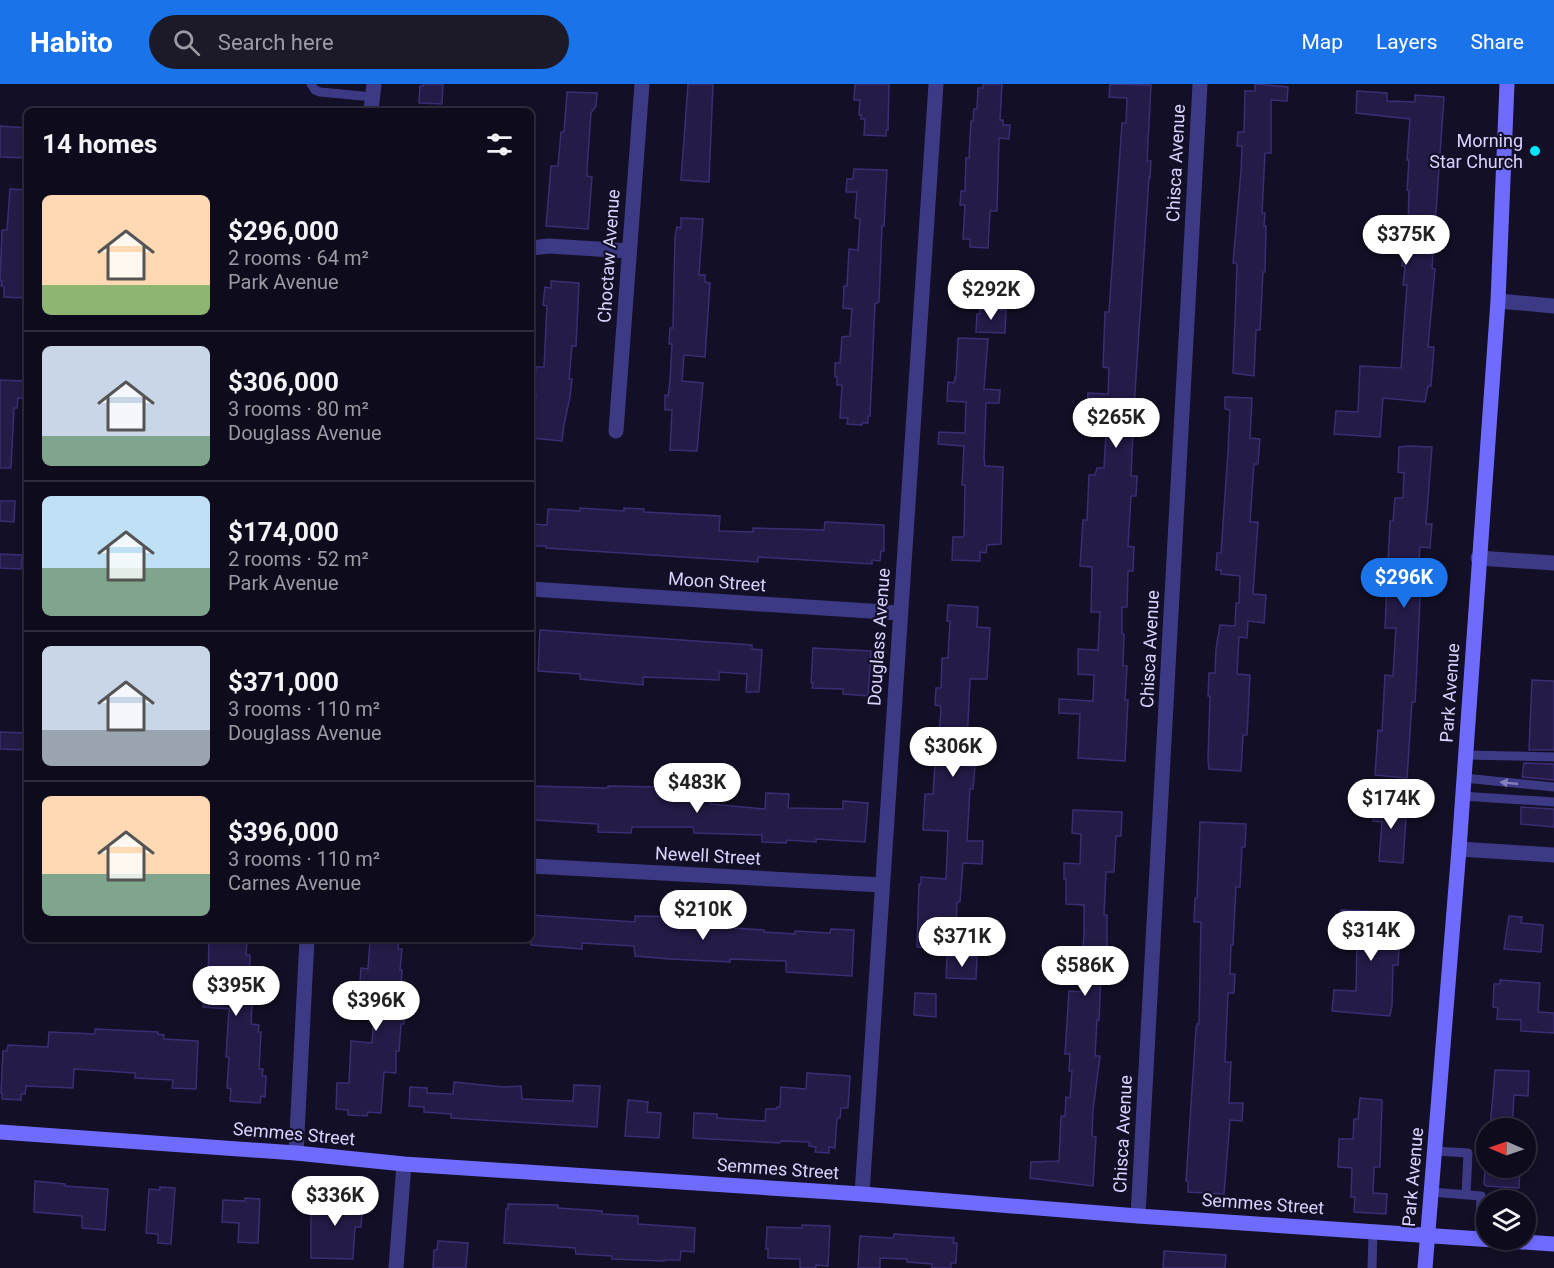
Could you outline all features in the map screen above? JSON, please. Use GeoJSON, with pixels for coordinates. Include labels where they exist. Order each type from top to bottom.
{"type":"FeatureCollection","features":[{"type":"Feature","properties":{"kind":"main road","name":"Park Avenue"},"geometry":{"type":"LineString","coordinates":[[1425,1268],[1459,849],[1498,301],[1507,84]]}},
{"type":"Feature","properties":{"kind":"main road","name":"Semmes Street"},"geometry":{"type":"LineString","coordinates":[[0,1132],[296,1153],[404,1164],[862,1194],[1476,1239]]}},
{"type":"Feature","properties":{"kind":"main road","name":"Semmes Street"},"geometry":{"type":"LineString","coordinates":[[1536,1243],[1554,1244]]}},
{"type":"Feature","properties":{"kind":"street","name":"Choctaw Avenue"},"geometry":{"type":"LineString","coordinates":[[616,431],[642,84]]}},
{"type":"Feature","properties":{"kind":"street","name":"Douglass Avenue"},"geometry":{"type":"LineString","coordinates":[[862,1194],[936,84]]}},
{"type":"Feature","properties":{"kind":"street","name":"Chisca Avenue"},"geometry":{"type":"LineString","coordinates":[[1138,1215],[1200,84]]}},
{"type":"Feature","properties":{"kind":"street"},"geometry":{"type":"LineString","coordinates":[[534,248],[549,246],[629,250]]}},
{"type":"Feature","properties":{"kind":"street"},"geometry":{"type":"LineString","coordinates":[[1498,301],[1554,306]]}},
{"type":"Feature","properties":{"kind":"street"},"geometry":{"type":"LineString","coordinates":[[1479,558],[1554,563]]}},
{"type":"Feature","properties":{"kind":"street","name":"Moon Street"},"geometry":{"type":"LineString","coordinates":[[534,589],[900,613]]}},
{"type":"Feature","properties":{"kind":"street"},"geometry":{"type":"LineString","coordinates":[[1459,849],[1554,855]]}},
{"type":"Feature","properties":{"kind":"street","name":"Newell Street"},"geometry":{"type":"LineString","coordinates":[[534,866],[882,885]]}},
{"type":"Feature","properties":{"kind":"street"},"geometry":{"type":"LineString","coordinates":[[296,1153],[307,942]]}},
{"type":"Feature","properties":{"kind":"street"},"geometry":{"type":"LineString","coordinates":[[396,1268],[404,1164]]}},
{"type":"Feature","properties":{"kind":"lane"},"geometry":{"type":"LineString","coordinates":[[311,84],[315,90],[320,92],[373,97]]}},
{"type":"Feature","properties":{"kind":"lane"},"geometry":{"type":"LineString","coordinates":[[1465,755],[1554,757]]}},
{"type":"Feature","properties":{"kind":"lane"},"geometry":{"type":"LineString","coordinates":[[1464,778],[1554,787]]}},
{"type":"Feature","properties":{"kind":"lane"},"geometry":{"type":"LineString","coordinates":[[1462,796],[1554,802]]}},
{"type":"Feature","properties":{"kind":"lane"},"geometry":{"type":"LineString","coordinates":[[1435,1151],[1468,1153],[1466,1195]]}},
{"type":"Feature","properties":{"kind":"lane"},"geometry":{"type":"LineString","coordinates":[[1431,1192],[1476,1196]]}},
{"type":"Feature","properties":{"kind":"lane"},"geometry":{"type":"LineString","coordinates":[[1372,1268],[1373,1232]]}},
{"type":"Feature","properties":{"kind":"building"},"geometry":{"type":"Polygon","coordinates":[[[443,84],[442,104],[419,103],[420,86],[443,84]]]}},
{"type":"Feature","properties":{"kind":"building"},"geometry":{"type":"Polygon","coordinates":[[[688,84],[713,84],[709,182],[681,180],[688,84]]]}},
{"type":"Feature","properties":{"kind":"building"},"geometry":{"type":"Polygon","coordinates":[[[855,84],[889,84],[886,136],[864,135],[865,119],[861,119],[859,115],[860,100],[854,100],[855,84]]]}},
{"type":"Feature","properties":{"kind":"building"},"geometry":{"type":"Polygon","coordinates":[[[983,84],[1002,84],[1000,120],[1003,120],[1003,125],[1010,125],[1009,139],[999,138],[997,211],[990,211],[988,248],[970,247],[970,239],[963,239],[965,205],[960,205],[961,191],[965,191],[966,158],[969,158],[971,121],[973,121],[974,109],[977,109],[978,88],[983,88],[983,84]]]}},
{"type":"Feature","properties":{"kind":"building"},"geometry":{"type":"Polygon","coordinates":[[[1110,84],[1151,85],[1147,161],[1151,161],[1131,476],[1137,476],[1136,496],[1131,496],[1128,546],[1134,547],[1133,571],[1128,571],[1127,607],[1122,607],[1123,666],[1127,666],[1125,700],[1128,700],[1125,761],[1078,758],[1080,714],[1059,713],[1059,699],[1093,701],[1094,675],[1078,674],[1078,649],[1098,650],[1100,612],[1091,612],[1092,567],[1080,566],[1083,520],[1087,520],[1089,475],[1095,475],[1097,468],[1104,468],[1107,418],[1087,417],[1088,393],[1108,394],[1109,368],[1103,367],[1105,312],[1109,312],[1122,123],[1126,123],[1127,98],[1109,97],[1110,84]]]}},
{"type":"Feature","properties":{"kind":"building"},"geometry":{"type":"Polygon","coordinates":[[[1255,84],[1288,87],[1287,101],[1271,100],[1271,153],[1265,153],[1262,213],[1265,213],[1264,226],[1266,226],[1265,272],[1263,272],[1260,330],[1256,330],[1254,376],[1233,373],[1237,266],[1233,263],[1242,146],[1237,146],[1238,132],[1244,132],[1245,91],[1255,91],[1255,84]]]}},
{"type":"Feature","properties":{"kind":"building"},"geometry":{"type":"Polygon","coordinates":[[[1357,91],[1387,93],[1387,101],[1415,102],[1415,95],[1444,97],[1432,268],[1435,269],[1428,347],[1434,347],[1431,386],[1428,386],[1425,402],[1383,398],[1380,437],[1334,434],[1336,411],[1358,412],[1360,366],[1401,368],[1407,285],[1403,285],[1405,266],[1402,266],[1405,225],[1408,224],[1409,160],[1407,160],[1410,119],[1356,113],[1357,91]]]}},
{"type":"Feature","properties":{"kind":"building"},"geometry":{"type":"Polygon","coordinates":[[[567,92],[597,93],[596,106],[591,113],[587,168],[587,176],[592,177],[588,229],[546,226],[551,166],[558,166],[561,132],[564,132],[567,92]]]}},
{"type":"Feature","properties":{"kind":"building"},"geometry":{"type":"Polygon","coordinates":[[[0,126],[24,128],[24,158],[0,157],[0,126]]]}},
{"type":"Feature","properties":{"kind":"building"},"geometry":{"type":"Polygon","coordinates":[[[854,169],[887,170],[879,302],[875,304],[870,416],[868,416],[868,423],[862,423],[862,425],[847,424],[848,418],[840,418],[842,385],[837,385],[837,377],[835,377],[835,363],[840,363],[842,337],[850,336],[852,309],[843,308],[849,249],[858,250],[860,219],[855,218],[857,192],[846,192],[847,179],[853,179],[854,169]]]}},
{"type":"Feature","properties":{"kind":"building"},"geometry":{"type":"Polygon","coordinates":[[[10,189],[24,190],[24,298],[4,297],[4,286],[1,286],[2,230],[7,230],[10,189]]]}},
{"type":"Feature","properties":{"kind":"building"},"geometry":{"type":"Polygon","coordinates":[[[681,218],[703,219],[699,275],[705,275],[705,282],[710,283],[705,357],[684,355],[682,381],[703,383],[697,451],[670,450],[672,410],[665,410],[665,395],[668,396],[670,381],[672,344],[669,344],[670,328],[673,328],[675,236],[677,227],[681,228],[681,218]]]}},
{"type":"Feature","properties":{"kind":"building"},"geometry":{"type":"Polygon","coordinates":[[[551,281],[579,283],[576,346],[572,346],[569,379],[572,379],[562,441],[534,438],[536,367],[544,367],[547,306],[543,305],[545,287],[551,288],[551,281]]]}},
{"type":"Feature","properties":{"kind":"building"},"geometry":{"type":"Polygon","coordinates":[[[980,309],[1006,310],[1005,333],[976,332],[977,314],[980,314],[980,309]]]}},
{"type":"Feature","properties":{"kind":"building"},"geometry":{"type":"Polygon","coordinates":[[[958,338],[988,339],[984,389],[1000,390],[999,403],[986,403],[984,458],[985,466],[1003,467],[1001,544],[987,545],[986,553],[980,552],[980,561],[952,560],[953,537],[964,535],[965,485],[962,485],[964,446],[938,444],[939,432],[965,433],[966,402],[947,401],[948,382],[954,383],[956,378],[958,338]]]}},
{"type":"Feature","properties":{"kind":"building"},"geometry":{"type":"Polygon","coordinates":[[[0,380],[24,381],[23,398],[18,398],[17,408],[14,408],[11,468],[0,468],[0,380]]]}},
{"type":"Feature","properties":{"kind":"building"},"geometry":{"type":"Polygon","coordinates":[[[1225,397],[1252,398],[1250,438],[1260,439],[1258,464],[1254,464],[1250,522],[1258,522],[1253,594],[1266,595],[1264,623],[1248,621],[1247,638],[1239,637],[1237,674],[1250,675],[1247,735],[1243,735],[1241,771],[1209,769],[1208,759],[1209,673],[1215,673],[1220,625],[1235,626],[1236,603],[1239,603],[1240,576],[1221,574],[1221,570],[1216,570],[1217,553],[1221,553],[1228,451],[1230,410],[1225,409],[1225,397]]]}},
{"type":"Feature","properties":{"kind":"building"},"geometry":{"type":"Polygon","coordinates":[[[1399,447],[1432,447],[1426,524],[1432,524],[1430,548],[1420,547],[1418,576],[1421,578],[1416,685],[1415,702],[1412,702],[1407,778],[1375,775],[1378,730],[1382,731],[1385,675],[1393,676],[1396,628],[1385,628],[1390,521],[1393,521],[1395,498],[1403,498],[1404,473],[1398,472],[1399,447]]]}},
{"type":"Feature","properties":{"kind":"building"},"geometry":{"type":"Polygon","coordinates":[[[0,501],[15,501],[14,522],[0,521],[0,501]]]}},
{"type":"Feature","properties":{"kind":"building"},"geometry":{"type":"Polygon","coordinates":[[[580,508],[624,511],[624,508],[644,509],[644,512],[720,516],[719,531],[753,532],[753,528],[824,530],[825,522],[884,525],[884,551],[881,551],[880,561],[872,560],[872,564],[758,557],[758,562],[534,546],[534,524],[547,525],[548,509],[580,511],[580,508]]]}},
{"type":"Feature","properties":{"kind":"building"},"geometry":{"type":"Polygon","coordinates":[[[0,554],[22,555],[21,569],[0,568],[0,554]]]}},
{"type":"Feature","properties":{"kind":"building"},"geometry":{"type":"Polygon","coordinates":[[[948,605],[978,607],[977,627],[990,628],[987,679],[970,679],[966,766],[975,766],[973,789],[970,789],[967,841],[983,841],[982,864],[963,863],[960,902],[957,902],[955,949],[917,947],[921,877],[946,879],[948,831],[923,830],[925,794],[933,794],[935,764],[937,764],[941,708],[935,705],[936,688],[941,688],[942,658],[948,658],[950,621],[947,621],[948,605]]]}},
{"type":"Feature","properties":{"kind":"building"},"geometry":{"type":"Polygon","coordinates":[[[540,630],[752,645],[752,649],[762,650],[759,692],[746,692],[747,674],[719,672],[719,680],[643,677],[643,685],[580,679],[580,674],[538,671],[540,630]]]}},
{"type":"Feature","properties":{"kind":"building"},"geometry":{"type":"Polygon","coordinates":[[[813,648],[871,651],[868,696],[843,694],[843,689],[812,688],[813,648]]]}},
{"type":"Feature","properties":{"kind":"building"},"geometry":{"type":"Polygon","coordinates":[[[1532,680],[1554,681],[1554,750],[1529,750],[1532,680]]]}},
{"type":"Feature","properties":{"kind":"building"},"geometry":{"type":"Polygon","coordinates":[[[0,732],[24,733],[24,750],[0,749],[0,732]]]}},
{"type":"Feature","properties":{"kind":"building"},"geometry":{"type":"Polygon","coordinates":[[[1524,763],[1554,764],[1554,780],[1522,777],[1524,763]]]}},
{"type":"Feature","properties":{"kind":"building"},"geometry":{"type":"Polygon","coordinates":[[[534,786],[664,787],[664,798],[711,798],[711,804],[765,809],[766,793],[789,794],[788,808],[843,809],[843,801],[868,803],[865,842],[816,839],[816,842],[787,840],[786,843],[762,842],[762,835],[694,833],[693,827],[632,827],[631,833],[598,832],[598,824],[535,820],[534,786]]]}},
{"type":"Feature","properties":{"kind":"building"},"geometry":{"type":"Polygon","coordinates":[[[1374,801],[1407,804],[1403,863],[1379,861],[1382,822],[1373,821],[1374,801]]]}},
{"type":"Feature","properties":{"kind":"building"},"geometry":{"type":"Polygon","coordinates":[[[1521,807],[1554,809],[1554,827],[1521,824],[1521,807]]]}},
{"type":"Feature","properties":{"kind":"building"},"geometry":{"type":"Polygon","coordinates":[[[1073,810],[1122,812],[1121,836],[1116,836],[1114,872],[1106,872],[1104,915],[1107,915],[1107,966],[1106,976],[1101,975],[1099,1020],[1097,1020],[1095,1056],[1100,1056],[1093,1110],[1092,1136],[1096,1137],[1093,1186],[1030,1178],[1031,1162],[1059,1161],[1061,1116],[1065,1116],[1066,1097],[1070,1098],[1072,1071],[1069,1071],[1070,1054],[1065,1054],[1069,991],[1081,992],[1084,932],[1084,905],[1066,904],[1064,863],[1080,864],[1081,834],[1072,833],[1073,810]]]}},
{"type":"Feature","properties":{"kind":"building"},"geometry":{"type":"Polygon","coordinates":[[[1200,822],[1246,824],[1245,847],[1242,847],[1240,887],[1236,887],[1230,974],[1235,974],[1234,993],[1228,993],[1225,1062],[1231,1062],[1229,1103],[1243,1103],[1242,1121],[1230,1120],[1224,1194],[1188,1192],[1188,1181],[1186,1181],[1196,1029],[1199,1024],[1201,922],[1194,922],[1200,822]]]}},
{"type":"Feature","properties":{"kind":"building"},"geometry":{"type":"Polygon","coordinates":[[[1341,910],[1398,912],[1397,926],[1400,926],[1398,965],[1393,965],[1390,1016],[1332,1011],[1334,990],[1356,991],[1357,937],[1339,936],[1341,910]]]}},
{"type":"Feature","properties":{"kind":"building"},"geometry":{"type":"Polygon","coordinates":[[[534,915],[635,922],[635,916],[696,917],[696,919],[734,921],[734,928],[795,934],[795,931],[830,933],[831,929],[854,930],[852,976],[786,972],[786,961],[730,959],[730,962],[635,956],[634,946],[582,943],[582,949],[531,945],[531,942],[534,942],[534,915]]]}},
{"type":"Feature","properties":{"kind":"building"},"geometry":{"type":"Polygon","coordinates":[[[1509,916],[1522,917],[1521,923],[1543,925],[1541,952],[1504,949],[1509,916]]]}},
{"type":"Feature","properties":{"kind":"building"},"geometry":{"type":"Polygon","coordinates":[[[209,942],[247,942],[246,955],[250,955],[249,987],[253,987],[251,1024],[259,1025],[258,1032],[261,1032],[259,1069],[263,1069],[262,1076],[266,1076],[265,1097],[261,1096],[260,1103],[230,1101],[231,1089],[227,1088],[229,1057],[226,1057],[229,1009],[203,1007],[204,984],[208,984],[209,942]]]}},
{"type":"Feature","properties":{"kind":"building"},"geometry":{"type":"Polygon","coordinates":[[[370,942],[399,942],[398,949],[402,949],[400,1006],[405,1006],[404,1024],[401,1024],[399,1051],[396,1051],[396,1073],[384,1072],[381,1113],[368,1112],[367,1116],[348,1115],[348,1110],[336,1109],[337,1083],[349,1083],[351,1041],[372,1043],[375,997],[359,996],[361,968],[368,969],[370,942]]]}},
{"type":"Feature","properties":{"kind":"building"},"geometry":{"type":"Polygon","coordinates":[[[947,956],[977,957],[976,979],[946,978],[947,956]]]}},
{"type":"Feature","properties":{"kind":"building"},"geometry":{"type":"Polygon","coordinates":[[[1500,980],[1540,983],[1538,1012],[1554,1013],[1554,1033],[1521,1031],[1521,1020],[1497,1019],[1498,1008],[1493,1007],[1494,984],[1500,984],[1500,980]]]}},
{"type":"Feature","properties":{"kind":"building"},"geometry":{"type":"Polygon","coordinates":[[[915,993],[936,994],[936,1017],[914,1015],[915,993]]]}},
{"type":"Feature","properties":{"kind":"building"},"geometry":{"type":"Polygon","coordinates":[[[95,1029],[158,1032],[164,1035],[164,1039],[198,1041],[196,1089],[172,1088],[173,1080],[135,1078],[135,1073],[74,1069],[73,1088],[26,1086],[25,1094],[21,1094],[21,1100],[2,1099],[3,1051],[7,1051],[8,1045],[48,1047],[49,1032],[95,1034],[95,1029]]]}},
{"type":"Feature","properties":{"kind":"building"},"geometry":{"type":"Polygon","coordinates":[[[1495,1070],[1529,1071],[1528,1096],[1514,1095],[1513,1118],[1491,1118],[1495,1070]]]}},
{"type":"Feature","properties":{"kind":"building"},"geometry":{"type":"Polygon","coordinates":[[[807,1073],[850,1076],[848,1108],[841,1108],[840,1118],[837,1118],[835,1148],[829,1147],[829,1153],[815,1152],[816,1147],[809,1146],[809,1142],[781,1141],[780,1143],[693,1138],[694,1113],[717,1114],[717,1118],[765,1121],[766,1109],[780,1107],[781,1087],[806,1089],[807,1073]]]}},
{"type":"Feature","properties":{"kind":"building"},"geometry":{"type":"Polygon","coordinates":[[[454,1082],[503,1087],[521,1086],[522,1099],[573,1101],[574,1085],[600,1086],[597,1127],[451,1118],[451,1114],[424,1112],[424,1107],[409,1106],[410,1087],[427,1088],[427,1093],[453,1094],[454,1082]]]}},
{"type":"Feature","properties":{"kind":"building"},"geometry":{"type":"Polygon","coordinates":[[[1360,1098],[1382,1100],[1380,1167],[1374,1167],[1373,1193],[1387,1194],[1386,1214],[1354,1212],[1355,1197],[1351,1197],[1352,1168],[1338,1167],[1339,1139],[1353,1139],[1354,1119],[1358,1119],[1360,1098]]]}},
{"type":"Feature","properties":{"kind":"building"},"geometry":{"type":"Polygon","coordinates":[[[628,1100],[648,1102],[647,1112],[661,1113],[659,1138],[625,1136],[628,1100]]]}},
{"type":"Feature","properties":{"kind":"building"},"geometry":{"type":"Polygon","coordinates":[[[1484,1178],[1519,1178],[1519,1188],[1484,1184],[1484,1178]]]}},
{"type":"Feature","properties":{"kind":"building"},"geometry":{"type":"Polygon","coordinates":[[[35,1181],[108,1189],[105,1230],[82,1228],[82,1216],[34,1212],[35,1181]]]}},
{"type":"Feature","properties":{"kind":"building"},"geometry":{"type":"Polygon","coordinates":[[[160,1187],[175,1188],[171,1244],[158,1243],[158,1234],[146,1233],[149,1189],[160,1190],[160,1187]]]}},
{"type":"Feature","properties":{"kind":"building"},"geometry":{"type":"Polygon","coordinates":[[[331,1191],[345,1192],[345,1198],[363,1199],[361,1227],[355,1227],[353,1259],[311,1258],[311,1206],[330,1205],[331,1191]]]}},
{"type":"Feature","properties":{"kind":"building"},"geometry":{"type":"Polygon","coordinates":[[[245,1198],[260,1199],[258,1243],[238,1242],[239,1223],[222,1222],[223,1200],[245,1201],[245,1198]]]}},
{"type":"Feature","properties":{"kind":"building"},"geometry":{"type":"Polygon","coordinates":[[[508,1204],[558,1205],[558,1208],[638,1216],[638,1224],[695,1228],[694,1252],[681,1251],[680,1260],[612,1259],[612,1256],[576,1254],[575,1248],[504,1243],[508,1204]]]}},
{"type":"Feature","properties":{"kind":"building"},"geometry":{"type":"Polygon","coordinates":[[[802,1225],[830,1226],[828,1266],[816,1265],[816,1268],[800,1268],[800,1259],[768,1258],[767,1227],[802,1228],[802,1225]]]}},
{"type":"Feature","properties":{"kind":"building"},"geometry":{"type":"Polygon","coordinates":[[[894,1234],[954,1238],[953,1243],[957,1243],[956,1263],[951,1263],[951,1268],[932,1268],[932,1264],[907,1262],[907,1259],[880,1258],[880,1268],[858,1268],[860,1236],[891,1238],[894,1234]]]}},
{"type":"Feature","properties":{"kind":"building"},"geometry":{"type":"Polygon","coordinates":[[[438,1241],[468,1243],[466,1268],[433,1268],[434,1250],[437,1250],[438,1241]]]}},
{"type":"Feature","properties":{"kind":"building"},"geometry":{"type":"Polygon","coordinates":[[[1164,1251],[1226,1255],[1225,1268],[1163,1268],[1164,1251]]]}},
{"type":"Feature","properties":{"kind":"place","name":"Morning Star Church"},"geometry":{"type":"Point","coordinates":[1535,151]}}]}
